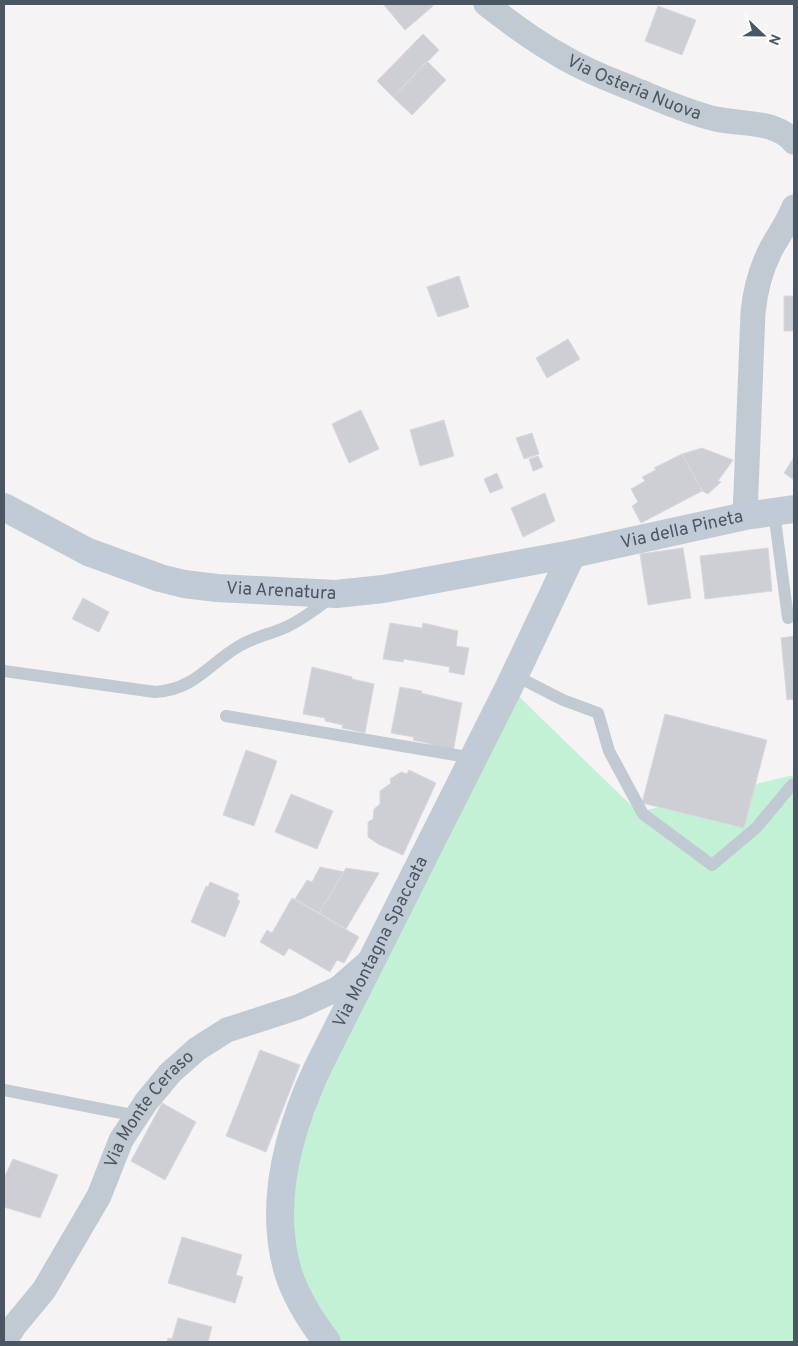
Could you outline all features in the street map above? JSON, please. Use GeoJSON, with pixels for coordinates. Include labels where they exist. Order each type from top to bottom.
{"type":"FeatureCollection","features":[{"type":"Feature","properties":{"kind":"street","name":"Via Osteria Nuova"},"geometry":{"type":"LineString","coordinates":[[486,4],[552,50],[596,74],[673,106],[706,117],[778,129],[788,135],[794,142]]}},
{"type":"Feature","properties":{"kind":"street"},"geometry":{"type":"LineString","coordinates":[[745,516],[754,299],[765,264],[794,207]]}},
{"type":"Feature","properties":{"kind":"street","name":"Via Arenatura"},"geometry":{"type":"LineString","coordinates":[[4,507],[88,552],[160,578],[206,587],[336,594],[384,589],[572,554]]}},
{"type":"Feature","properties":{"kind":"street","name":"Via della Pineta"},"geometry":{"type":"LineString","coordinates":[[572,554],[745,516],[784,511]]}},
{"type":"Feature","properties":{"kind":"street","name":"Via Montagna Spaccata"},"geometry":{"type":"LineString","coordinates":[[327,1342],[306,1311],[288,1272],[282,1234],[283,1185],[294,1131],[305,1096],[318,1067],[473,758],[572,554]]}},
{"type":"Feature","properties":{"kind":"street","name":"Via Monte Ceraso"},"geometry":{"type":"LineString","coordinates":[[4,1342],[15,1325],[44,1290],[98,1196],[121,1140],[146,1102],[170,1073],[198,1049],[227,1030],[298,1007],[339,988],[371,960]]}},
{"type":"Feature","properties":{"kind":"lane"},"geometry":{"type":"LineString","coordinates":[[784,511],[788,618]]}},
{"type":"Feature","properties":{"kind":"lane"},"geometry":{"type":"LineString","coordinates":[[4,671],[155,692],[172,690],[198,678],[240,646],[294,624],[336,594]]}},
{"type":"Feature","properties":{"kind":"lane"},"geometry":{"type":"LineString","coordinates":[[514,675],[563,700],[598,713],[609,750],[643,814],[712,865],[756,828],[792,785],[794,786]]}},
{"type":"Feature","properties":{"kind":"lane"},"geometry":{"type":"LineString","coordinates":[[226,716],[473,758]]}},
{"type":"Feature","properties":{"kind":"lane"},"geometry":{"type":"LineString","coordinates":[[4,1090],[137,1116]]}},
{"type":"Feature","properties":{"kind":"green space"},"geometry":{"type":"Polygon","coordinates":[[[509,687],[638,812],[794,775],[794,1342],[327,1342],[296,1292],[288,1157],[509,687]]]}},
{"type":"Feature","properties":{"kind":"building"},"geometry":{"type":"Polygon","coordinates":[[[385,4],[431,4],[433,6],[405,30],[385,4]]]}},
{"type":"Feature","properties":{"kind":"building"},"geometry":{"type":"Polygon","coordinates":[[[658,6],[696,20],[682,55],[645,41],[658,6]]]}},
{"type":"Feature","properties":{"kind":"building"},"geometry":{"type":"Polygon","coordinates":[[[423,34],[439,50],[393,97],[377,81],[423,34]]]}},
{"type":"Feature","properties":{"kind":"building"},"geometry":{"type":"Polygon","coordinates":[[[427,61],[446,80],[412,115],[393,97],[427,61]]]}},
{"type":"Feature","properties":{"kind":"building"},"geometry":{"type":"Polygon","coordinates":[[[459,276],[469,307],[438,317],[427,287],[459,276]]]}},
{"type":"Feature","properties":{"kind":"building"},"geometry":{"type":"Polygon","coordinates":[[[784,296],[794,296],[794,331],[784,331],[784,296]]]}},
{"type":"Feature","properties":{"kind":"building"},"geometry":{"type":"Polygon","coordinates":[[[568,339],[580,359],[547,378],[536,358],[568,339]]]}},
{"type":"Feature","properties":{"kind":"building"},"geometry":{"type":"Polygon","coordinates":[[[361,410],[379,449],[349,463],[332,424],[361,410]]]}},
{"type":"Feature","properties":{"kind":"building"},"geometry":{"type":"Polygon","coordinates":[[[444,420],[454,456],[420,466],[410,430],[444,420]]]}},
{"type":"Feature","properties":{"kind":"building"},"geometry":{"type":"Polygon","coordinates":[[[532,433],[539,454],[524,459],[516,438],[532,433]]]}},
{"type":"Feature","properties":{"kind":"building"},"geometry":{"type":"Polygon","coordinates":[[[702,448],[733,460],[718,481],[721,482],[708,494],[702,491],[682,454],[702,448]]]}},
{"type":"Feature","properties":{"kind":"building"},"geometry":{"type":"Polygon","coordinates":[[[682,454],[702,491],[641,523],[632,506],[638,502],[631,489],[645,481],[642,477],[656,470],[654,468],[682,454]]]}},
{"type":"Feature","properties":{"kind":"building"},"geometry":{"type":"Polygon","coordinates":[[[538,456],[543,467],[533,471],[529,459],[538,456]]]}},
{"type":"Feature","properties":{"kind":"building"},"geometry":{"type":"Polygon","coordinates":[[[794,457],[794,480],[784,473],[794,457]]]}},
{"type":"Feature","properties":{"kind":"building"},"geometry":{"type":"Polygon","coordinates":[[[497,473],[503,488],[490,493],[484,479],[497,473]]]}},
{"type":"Feature","properties":{"kind":"building"},"geometry":{"type":"Polygon","coordinates":[[[545,493],[555,521],[523,537],[511,508],[545,493]]]}},
{"type":"Feature","properties":{"kind":"building"},"geometry":{"type":"Polygon","coordinates":[[[683,548],[691,598],[648,605],[640,554],[683,548]]]}},
{"type":"Feature","properties":{"kind":"building"},"geometry":{"type":"Polygon","coordinates":[[[768,548],[772,591],[705,599],[700,556],[768,548]]]}},
{"type":"Feature","properties":{"kind":"building"},"geometry":{"type":"Polygon","coordinates":[[[83,598],[109,612],[99,632],[72,619],[83,598]]]}},
{"type":"Feature","properties":{"kind":"building"},"geometry":{"type":"Polygon","coordinates":[[[390,623],[422,628],[423,623],[458,631],[456,646],[469,648],[464,675],[449,672],[450,667],[404,659],[403,662],[383,659],[390,623]]]}},
{"type":"Feature","properties":{"kind":"building"},"geometry":{"type":"Polygon","coordinates":[[[794,636],[794,699],[787,700],[781,638],[794,636]]]}},
{"type":"Feature","properties":{"kind":"building"},"geometry":{"type":"Polygon","coordinates":[[[312,667],[374,684],[365,733],[342,728],[343,725],[325,721],[325,718],[303,714],[312,667]]]}},
{"type":"Feature","properties":{"kind":"building"},"geometry":{"type":"Polygon","coordinates":[[[400,687],[422,691],[421,693],[462,703],[453,752],[430,747],[431,744],[413,740],[414,737],[391,733],[400,687]]]}},
{"type":"Feature","properties":{"kind":"building"},"geometry":{"type":"Polygon","coordinates":[[[665,714],[767,740],[744,828],[642,803],[665,714]]]}},
{"type":"Feature","properties":{"kind":"building"},"geometry":{"type":"Polygon","coordinates":[[[246,750],[277,761],[254,826],[223,815],[246,750]]]}},
{"type":"Feature","properties":{"kind":"building"},"geometry":{"type":"Polygon","coordinates":[[[409,770],[436,783],[403,855],[378,844],[368,837],[368,822],[373,819],[374,809],[380,804],[380,791],[391,783],[390,779],[401,772],[407,774],[409,770]]]}},
{"type":"Feature","properties":{"kind":"building"},"geometry":{"type":"Polygon","coordinates":[[[291,794],[333,811],[317,849],[275,832],[291,794]]]}},
{"type":"Feature","properties":{"kind":"building"},"geometry":{"type":"Polygon","coordinates":[[[320,867],[344,872],[319,913],[295,899],[307,880],[312,882],[320,867]]]}},
{"type":"Feature","properties":{"kind":"building"},"geometry":{"type":"Polygon","coordinates":[[[346,868],[379,873],[346,929],[319,913],[346,868]]]}},
{"type":"Feature","properties":{"kind":"building"},"geometry":{"type":"Polygon","coordinates":[[[210,882],[239,894],[237,899],[240,901],[225,937],[191,922],[206,886],[208,887],[210,882]]]}},
{"type":"Feature","properties":{"kind":"building"},"geometry":{"type":"Polygon","coordinates":[[[292,898],[359,937],[344,963],[337,960],[330,972],[289,948],[284,956],[260,942],[267,930],[272,933],[292,898]]]}},
{"type":"Feature","properties":{"kind":"building"},"geometry":{"type":"Polygon","coordinates":[[[260,1050],[300,1065],[266,1152],[226,1136],[260,1050]]]}},
{"type":"Feature","properties":{"kind":"building"},"geometry":{"type":"Polygon","coordinates":[[[162,1103],[196,1122],[165,1180],[131,1161],[162,1103]]]}},
{"type":"Feature","properties":{"kind":"building"},"geometry":{"type":"Polygon","coordinates":[[[13,1159],[58,1175],[40,1218],[4,1207],[4,1178],[13,1159]]]}},
{"type":"Feature","properties":{"kind":"building"},"geometry":{"type":"Polygon","coordinates":[[[182,1237],[242,1255],[236,1275],[243,1277],[235,1303],[168,1283],[182,1237]]]}},
{"type":"Feature","properties":{"kind":"building"},"geometry":{"type":"Polygon","coordinates":[[[178,1318],[212,1327],[208,1342],[167,1342],[168,1338],[172,1339],[178,1318]]]}}]}
